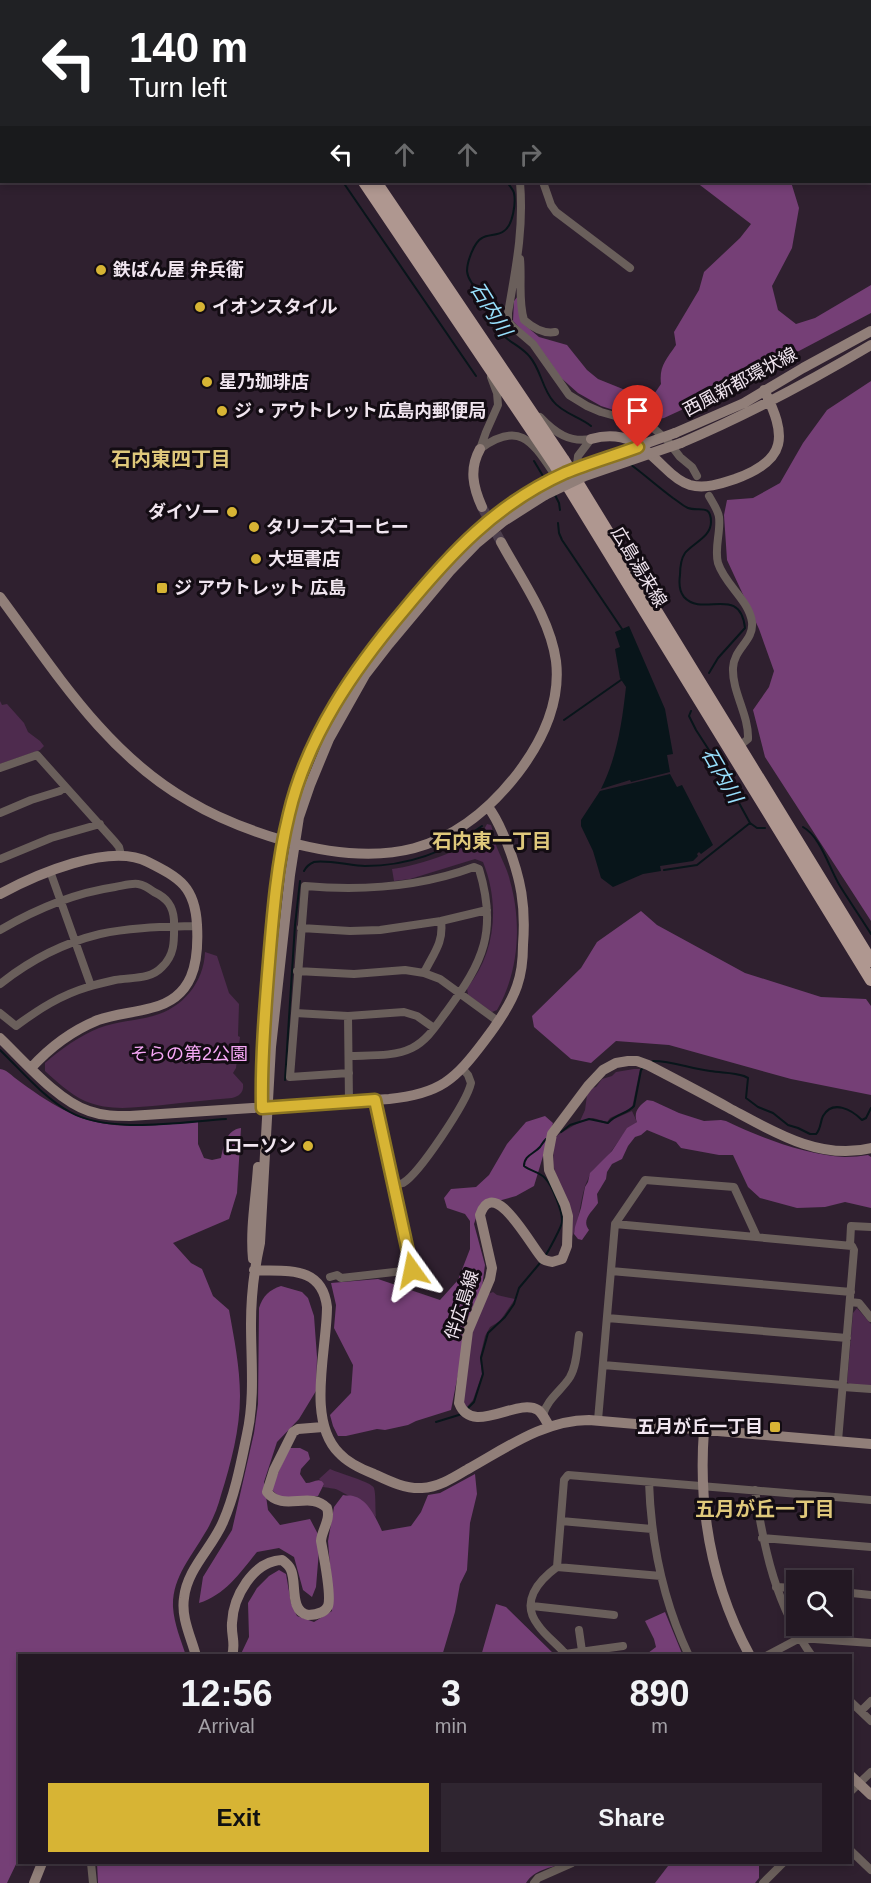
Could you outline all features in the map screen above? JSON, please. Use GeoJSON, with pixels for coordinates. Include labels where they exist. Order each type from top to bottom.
{"type":"FeatureCollection","features":[{"type":"Feature","properties":{"kind":"main road","name":"広島湯来線"},"geometry":{"type":"LineString","coordinates":[[365,183],[484,358],[587,516],[871,961]]}},
{"type":"Feature","properties":{"kind":"main road","name":"広島湯来線"},"geometry":{"type":"LineString","coordinates":[[377,183],[578,482],[871,980]]}},
{"type":"Feature","properties":{"kind":"main road"},"geometry":{"type":"LineString","coordinates":[[385,183],[437,260],[442,278]]}},
{"type":"Feature","properties":{"kind":"street"},"geometry":{"type":"LineString","coordinates":[[520,183],[523,209],[508,321],[533,344],[568,395],[601,412],[651,426],[692,467],[697,476]]}},
{"type":"Feature","properties":{"kind":"street"},"geometry":{"type":"LineString","coordinates":[[543,183],[556,212],[630,268]]}},
{"type":"Feature","properties":{"kind":"street"},"geometry":{"type":"LineString","coordinates":[[519,249],[524,320],[531,326],[546,332],[555,332]]}},
{"type":"Feature","properties":{"kind":"street","name":"西風新都環状線"},"geometry":{"type":"LineString","coordinates":[[678,438],[871,331]]}},
{"type":"Feature","properties":{"kind":"street","name":"西風新都環状線"},"geometry":{"type":"LineString","coordinates":[[290,842],[291,806],[312,749],[347,684],[386,630],[467,538],[496,514],[543,490],[576,469],[678,438],[769,401],[808,382],[871,345]]}},
{"type":"Feature","properties":{"kind":"street"},"geometry":{"type":"LineString","coordinates":[[482,507],[472,478],[474,462],[496,413],[498,399],[484,358]]}},
{"type":"Feature","properties":{"kind":"street"},"geometry":{"type":"LineString","coordinates":[[525,401],[556,432],[579,441],[608,435],[628,439],[646,450],[675,477],[697,486],[715,485],[759,469],[773,454],[779,442],[779,433],[764,390]]}},
{"type":"Feature","properties":{"kind":"street"},"geometry":{"type":"LineString","coordinates":[[480,449],[504,435],[518,435],[526,439],[538,450],[564,490],[587,516]]}},
{"type":"Feature","properties":{"kind":"street"},"geometry":{"type":"LineString","coordinates":[[578,482],[576,471],[578,456],[591,439]]}},
{"type":"Feature","properties":{"kind":"street","name":"西風新都環状線"},"geometry":{"type":"LineString","coordinates":[[254,1270],[260,1243],[268,975],[275,895],[290,842],[322,753],[373,664],[463,557],[543,490]]}},
{"type":"Feature","properties":{"kind":"street"},"geometry":{"type":"LineString","coordinates":[[709,496],[718,515],[717,555],[719,564],[749,612],[752,624],[751,633],[737,652],[734,661],[737,695],[748,733],[748,739],[735,749]]}},
{"type":"Feature","properties":{"kind":"street"},"geometry":{"type":"LineString","coordinates":[[0,597],[107,736],[131,760],[167,788],[207,811],[265,836],[322,851],[371,855],[422,846],[449,835],[472,820],[488,807],[510,783],[536,747],[551,715],[556,687],[555,660],[547,629],[501,542]]}},
{"type":"Feature","properties":{"kind":"street"},"geometry":{"type":"LineString","coordinates":[[0,768],[37,755],[100,824],[119,847],[121,855]]}},
{"type":"Feature","properties":{"kind":"street"},"geometry":{"type":"LineString","coordinates":[[0,813],[60,791],[65,787]]}},
{"type":"Feature","properties":{"kind":"street"},"geometry":{"type":"LineString","coordinates":[[0,1038],[70,1102],[85,1110],[100,1114],[130,1116],[265,1108],[401,1098],[427,1092],[448,1081],[462,1068],[499,1022],[510,1004],[520,974],[525,926],[521,884],[496,817],[488,807]]}},
{"type":"Feature","properties":{"kind":"street"},"geometry":{"type":"LineString","coordinates":[[0,859],[51,838],[100,824]]}},
{"type":"Feature","properties":{"kind":"street"},"geometry":{"type":"LineString","coordinates":[[0,894],[50,871],[121,855],[142,859],[172,875],[184,884],[193,898],[198,953],[195,969],[188,982],[173,998],[158,1007],[111,1016],[86,1025],[57,1043],[31,1068]]}},
{"type":"Feature","properties":{"kind":"street"},"geometry":{"type":"LineString","coordinates":[[349,1056],[404,1051],[422,1041],[472,975],[486,931],[487,910],[484,885],[479,869],[474,867],[435,879],[377,887],[344,889],[305,886],[290,1077],[349,1073]]}},
{"type":"Feature","properties":{"kind":"street"},"geometry":{"type":"LineString","coordinates":[[50,871],[91,986]]}},
{"type":"Feature","properties":{"kind":"street"},"geometry":{"type":"LineString","coordinates":[[0,930],[22,917],[61,900],[101,889],[139,884],[159,894],[168,902],[172,909],[174,927],[172,954],[156,973],[91,986],[52,1001],[16,1026],[0,1013]]}},
{"type":"Feature","properties":{"kind":"street"},"geometry":{"type":"LineString","coordinates":[[301,928],[365,931],[441,921],[487,910]]}},
{"type":"Feature","properties":{"kind":"street"},"geometry":{"type":"LineString","coordinates":[[424,973],[439,946],[442,934],[441,921]]}},
{"type":"Feature","properties":{"kind":"street"},"geometry":{"type":"LineString","coordinates":[[0,984],[41,957],[100,934],[138,929],[197,926]]}},
{"type":"Feature","properties":{"kind":"street"},"geometry":{"type":"LineString","coordinates":[[297,971],[345,974],[405,969],[424,973],[440,980],[499,1022]]}},
{"type":"Feature","properties":{"kind":"street"},"geometry":{"type":"LineString","coordinates":[[295,1013],[348,1016],[404,1012],[417,1016],[434,1028]]}},
{"type":"Feature","properties":{"kind":"street"},"geometry":{"type":"LineString","coordinates":[[348,1016],[349,1102]]}},
{"type":"Feature","properties":{"kind":"street","name":"伴広島線"},"geometry":{"type":"LineString","coordinates":[[543,1415],[536,1409],[528,1408],[476,1417],[464,1412],[459,1403],[468,1330],[490,1279],[492,1268],[480,1215],[484,1207],[492,1203],[503,1206],[543,1259],[555,1262],[564,1256],[567,1246],[567,1209],[549,1170],[550,1137],[603,1070],[616,1063],[633,1060],[648,1065],[801,1143],[847,1152],[871,1148]]}},
{"type":"Feature","properties":{"kind":"street"},"geometry":{"type":"LineString","coordinates":[[394,1185],[404,1183],[430,1155],[461,1105],[471,1083],[462,1068]]}},
{"type":"Feature","properties":{"kind":"street"},"geometry":{"type":"LineString","coordinates":[[330,1277],[337,1275],[341,1278],[412,1270],[375,1100]]}},
{"type":"Feature","properties":{"kind":"street"},"geometry":{"type":"LineString","coordinates":[[598,1420],[615,1224],[645,1180],[734,1187],[757,1237]]}},
{"type":"Feature","properties":{"kind":"street"},"geometry":{"type":"LineString","coordinates":[[615,1224],[850,1245]]}},
{"type":"Feature","properties":{"kind":"street"},"geometry":{"type":"LineString","coordinates":[[838,1441],[854,1251],[850,1245],[851,1226],[871,1227]]}},
{"type":"Feature","properties":{"kind":"street"},"geometry":{"type":"LineString","coordinates":[[195,1654],[184,1616],[184,1598],[189,1580],[224,1522],[247,1434],[252,1398],[251,1304],[254,1270],[290,1270],[314,1281],[324,1296],[327,1311],[320,1396],[323,1427],[335,1449],[353,1464],[396,1483],[418,1488],[443,1483],[549,1426],[573,1420],[598,1420],[871,1444]]}},
{"type":"Feature","properties":{"kind":"street"},"geometry":{"type":"LineString","coordinates":[[611,1270],[851,1292]]}},
{"type":"Feature","properties":{"kind":"street"},"geometry":{"type":"LineString","coordinates":[[850,1302],[859,1303],[871,1318]]}},
{"type":"Feature","properties":{"kind":"street"},"geometry":{"type":"LineString","coordinates":[[607,1318],[847,1338]]}},
{"type":"Feature","properties":{"kind":"street"},"geometry":{"type":"LineString","coordinates":[[549,1426],[543,1415],[547,1404],[573,1370],[579,1335]]}},
{"type":"Feature","properties":{"kind":"street"},"geometry":{"type":"LineString","coordinates":[[603,1365],[871,1389]]}},
{"type":"Feature","properties":{"kind":"street"},"geometry":{"type":"LineString","coordinates":[[232,1654],[235,1646],[232,1620],[239,1593],[257,1571],[270,1563],[282,1560],[290,1567],[296,1602],[298,1609],[303,1613],[315,1615],[322,1612],[328,1605],[329,1595],[321,1541],[328,1518],[327,1508],[317,1500],[282,1502],[267,1492],[274,1470],[293,1432],[298,1429],[323,1427]]}},
{"type":"Feature","properties":{"kind":"street"},"geometry":{"type":"LineString","coordinates":[[704,1430],[702,1486],[706,1527],[716,1574],[729,1612],[749,1654]]}},
{"type":"Feature","properties":{"kind":"street"},"geometry":{"type":"LineString","coordinates":[[557,1567],[564,1480],[568,1475],[871,1500]]}},
{"type":"Feature","properties":{"kind":"street"},"geometry":{"type":"LineString","coordinates":[[649,1482],[652,1529],[661,1576],[672,1617],[688,1654]]}},
{"type":"Feature","properties":{"kind":"street"},"geometry":{"type":"LineString","coordinates":[[755,1490],[762,1538],[776,1587],[800,1638],[811,1654]]}},
{"type":"Feature","properties":{"kind":"street"},"geometry":{"type":"LineString","coordinates":[[561,1521],[652,1529]]}},
{"type":"Feature","properties":{"kind":"street"},"geometry":{"type":"LineString","coordinates":[[762,1538],[871,1547]]}},
{"type":"Feature","properties":{"kind":"street"},"geometry":{"type":"LineString","coordinates":[[565,1654],[535,1620],[531,1606],[533,1593],[542,1579],[557,1567],[661,1576]]}},
{"type":"Feature","properties":{"kind":"street"},"geometry":{"type":"LineString","coordinates":[[776,1587],[786,1588]]}},
{"type":"Feature","properties":{"kind":"street"},"geometry":{"type":"LineString","coordinates":[[852,1593],[871,1595]]}},
{"type":"Feature","properties":{"kind":"street"},"geometry":{"type":"LineString","coordinates":[[531,1606],[614,1615]]}},
{"type":"Feature","properties":{"kind":"street"},"geometry":{"type":"LineString","coordinates":[[579,1630],[582,1652]]}},
{"type":"Feature","properties":{"kind":"street"},"geometry":{"type":"LineString","coordinates":[[770,1654],[800,1638],[871,1643]]}},
{"type":"Feature","properties":{"kind":"street"},"geometry":{"type":"LineString","coordinates":[[571,1654],[623,1646]]}},
{"type":"Feature","properties":{"kind":"street"},"geometry":{"type":"LineString","coordinates":[[861,1712],[871,1701]]}},
{"type":"Feature","properties":{"kind":"street"},"geometry":{"type":"LineString","coordinates":[[852,1703],[871,1721]]}},
{"type":"Feature","properties":{"kind":"street"},"geometry":{"type":"LineString","coordinates":[[852,1790],[871,1772]]}},
{"type":"Feature","properties":{"kind":"street"},"geometry":{"type":"LineString","coordinates":[[852,1777],[871,1795]]}},
{"type":"Feature","properties":{"kind":"street"},"geometry":{"type":"LineString","coordinates":[[852,1852],[871,1870]]}},
{"type":"Feature","properties":{"kind":"street"},"geometry":{"type":"LineString","coordinates":[[34,1883],[42,1864]]}},
{"type":"Feature","properties":{"kind":"street"},"geometry":{"type":"LineString","coordinates":[[91,1864],[93,1883]]}},
{"type":"Feature","properties":{"kind":"street"},"geometry":{"type":"LineString","coordinates":[[534,1883],[540,1877],[570,1864]]}},
{"type":"Feature","properties":{"kind":"street"},"geometry":{"type":"LineString","coordinates":[[763,1883],[782,1864]]}},
{"type":"Feature","properties":{"kind":"green space"},"geometry":{"type":"Polygon","coordinates":[[[0,701],[2,705],[7,704],[24,723],[28,732],[40,741],[44,746],[40,750],[0,764],[0,701]]]}},
{"type":"Feature","properties":{"kind":"green space"},"geometry":{"type":"Polygon","coordinates":[[[487,824],[491,825],[494,840],[509,876],[514,897],[517,930],[510,980],[497,1010],[492,1012],[468,995],[467,988],[484,959],[492,928],[492,894],[483,862],[475,859],[410,879],[394,881],[392,869],[431,860],[459,848],[472,841],[487,824]]]}},
{"type":"Feature","properties":{"kind":"green space","name":"そらの第2公園"},"geometry":{"type":"Polygon","coordinates":[[[205,952],[217,956],[229,993],[239,1004],[238,1036],[240,1037],[236,1068],[233,1073],[243,1084],[239,1095],[232,1098],[143,1107],[104,1107],[79,1098],[45,1071],[45,1063],[70,1043],[92,1031],[112,1024],[153,1016],[174,1007],[196,983],[201,974],[205,952]]]}},
{"type":"Feature","properties":{"kind":"green space"},"geometry":{"type":"Polygon","coordinates":[[[640,1069],[632,1108],[610,1118],[607,1122],[593,1118],[580,1121],[585,1110],[587,1095],[592,1088],[596,1087],[602,1079],[616,1072],[640,1069]]]}},
{"type":"Feature","properties":{"kind":"green space"},"geometry":{"type":"Polygon","coordinates":[[[632,1111],[637,1122],[627,1130],[589,1176],[571,1238],[553,1165],[554,1137],[584,1121],[593,1120],[608,1124],[632,1111]]]}},
{"type":"Feature","properties":{"kind":"green space"},"geometry":{"type":"Polygon","coordinates":[[[493,1292],[515,1299],[500,1321],[490,1327],[485,1336],[480,1357],[482,1374],[473,1400],[466,1408],[461,1399],[469,1335],[488,1294],[493,1292]]]}},
{"type":"Feature","properties":{"kind":"green space"},"geometry":{"type":"Polygon","coordinates":[[[857,1308],[871,1324],[871,1387],[847,1382],[853,1313],[857,1308]]]}},
{"type":"Feature","properties":{"kind":"green space"},"geometry":{"type":"Polygon","coordinates":[[[330,1469],[361,1480],[374,1488],[376,1517],[348,1495],[336,1489],[323,1487],[324,1484],[319,1479],[330,1469]]]}},
{"type":"Feature","properties":{"kind":"shaded area"},"geometry":{"type":"Polygon","coordinates":[[[697,183],[791,183],[799,208],[792,248],[772,286],[778,310],[796,324],[815,318],[871,285],[871,313],[729,388],[664,418],[648,421],[601,406],[578,393],[560,377],[545,355],[513,321],[514,301],[518,296],[525,325],[539,337],[567,345],[587,370],[598,379],[650,400],[661,384],[662,368],[676,345],[674,332],[699,290],[704,272],[740,238],[751,224],[697,183]]]}},
{"type":"Feature","properties":{"kind":"shaded area"},"geometry":{"type":"Polygon","coordinates":[[[871,381],[871,921],[765,757],[753,710],[769,687],[774,671],[759,629],[727,560],[724,515],[727,500],[753,498],[780,483],[803,443],[827,410],[871,381]]]}},
{"type":"Feature","properties":{"kind":"shaded area"},"geometry":{"type":"Polygon","coordinates":[[[629,626],[665,709],[673,754],[667,755],[670,772],[631,782],[630,780],[601,789],[618,740],[626,687],[620,678],[615,649],[620,647],[615,632],[629,626]]]}},
{"type":"Feature","properties":{"kind":"shaded area"},"geometry":{"type":"Polygon","coordinates":[[[670,774],[677,787],[682,785],[713,845],[701,854],[699,852],[693,861],[660,866],[661,871],[643,874],[613,887],[601,878],[593,851],[581,826],[581,820],[600,791],[670,774]]]}},
{"type":"Feature","properties":{"kind":"shaded area"},"geometry":{"type":"Polygon","coordinates":[[[641,911],[657,925],[745,973],[821,997],[866,999],[871,1006],[871,1095],[791,1079],[669,1045],[616,1041],[591,1063],[571,1059],[534,1027],[532,1016],[581,968],[597,942],[641,911]]]}},
{"type":"Feature","properties":{"kind":"shaded area"},"geometry":{"type":"Polygon","coordinates":[[[0,1069],[7,1071],[59,1107],[81,1118],[130,1126],[198,1122],[198,1144],[204,1158],[212,1160],[221,1158],[229,1135],[241,1128],[237,1193],[229,1219],[173,1243],[191,1263],[202,1269],[213,1296],[229,1310],[240,1385],[237,1433],[220,1500],[210,1524],[179,1577],[174,1596],[175,1620],[185,1654],[18,1654],[18,1860],[7,1883],[0,1883],[0,1069]]]}},
{"type":"Feature","properties":{"kind":"shaded area"},"geometry":{"type":"Polygon","coordinates":[[[647,1100],[704,1121],[726,1121],[754,1134],[815,1153],[845,1157],[868,1155],[871,1157],[871,1208],[845,1202],[825,1207],[797,1208],[760,1198],[748,1187],[733,1155],[719,1155],[681,1148],[676,1142],[647,1130],[635,1137],[622,1159],[612,1164],[597,1194],[598,1203],[587,1219],[589,1230],[582,1240],[578,1239],[574,1234],[575,1227],[590,1173],[612,1151],[627,1128],[637,1122],[638,1110],[647,1100]]]}},
{"type":"Feature","properties":{"kind":"shaded area"},"geometry":{"type":"Polygon","coordinates":[[[545,1116],[553,1123],[534,1186],[516,1196],[480,1206],[474,1224],[485,1265],[482,1288],[459,1369],[451,1410],[408,1425],[338,1436],[330,1415],[351,1393],[353,1365],[334,1328],[336,1305],[331,1283],[378,1279],[440,1300],[458,1280],[470,1249],[470,1221],[465,1214],[447,1208],[444,1198],[451,1189],[476,1187],[489,1175],[507,1144],[526,1122],[545,1116]]]}},
{"type":"Feature","properties":{"kind":"shaded area"},"geometry":{"type":"Polygon","coordinates":[[[281,1286],[302,1292],[308,1298],[314,1316],[317,1357],[316,1391],[299,1419],[277,1442],[264,1482],[268,1510],[280,1525],[310,1519],[320,1538],[316,1587],[312,1597],[303,1590],[294,1557],[279,1548],[257,1552],[224,1589],[217,1595],[199,1603],[203,1577],[232,1530],[254,1433],[258,1404],[259,1308],[267,1294],[281,1286]]]}},
{"type":"Feature","properties":{"kind":"shaded area"},"geometry":{"type":"Polygon","coordinates":[[[289,1448],[300,1448],[308,1452],[310,1459],[301,1469],[300,1474],[306,1483],[320,1480],[324,1484],[318,1496],[281,1498],[273,1491],[272,1487],[289,1448]]]}},
{"type":"Feature","properties":{"kind":"shaded area"},"geometry":{"type":"Polygon","coordinates":[[[475,1474],[477,1494],[470,1523],[467,1570],[460,1584],[455,1612],[443,1654],[241,1654],[249,1637],[248,1603],[257,1588],[279,1570],[286,1574],[291,1603],[297,1616],[314,1622],[332,1611],[328,1541],[334,1507],[343,1495],[353,1496],[363,1501],[382,1531],[411,1526],[421,1512],[428,1495],[440,1493],[475,1474]]]}},
{"type":"Feature","properties":{"kind":"shaded area"},"geometry":{"type":"Polygon","coordinates":[[[496,1604],[506,1607],[554,1654],[482,1654],[496,1604]]]}},
{"type":"Feature","properties":{"kind":"shaded area"},"geometry":{"type":"Polygon","coordinates":[[[665,1612],[682,1654],[647,1654],[656,1647],[645,1621],[665,1612]]]}},
{"type":"Feature","properties":{"kind":"shaded area"},"geometry":{"type":"Polygon","coordinates":[[[97,1864],[561,1864],[538,1872],[526,1883],[98,1883],[97,1864]]]}},
{"type":"Feature","properties":{"kind":"shaded area"},"geometry":{"type":"Polygon","coordinates":[[[665,1864],[759,1864],[759,1878],[755,1883],[655,1883],[668,1866],[665,1864]]]}},
{"type":"Feature","properties":{"kind":"waterway"},"geometry":{"type":"LineString","coordinates":[[344,183],[476,376]]}},
{"type":"Feature","properties":{"kind":"waterway","name":"石内川"},"geometry":{"type":"LineString","coordinates":[[508,183],[515,197],[510,224],[502,233],[479,240],[468,263],[468,276],[490,304],[501,333],[534,362],[553,401],[561,409],[591,426]]}},
{"type":"Feature","properties":{"kind":"waterway"},"geometry":{"type":"LineString","coordinates":[[534,461],[546,481]]}},
{"type":"Feature","properties":{"kind":"waterway","name":"石内川"},"geometry":{"type":"LineString","coordinates":[[630,464],[684,506],[709,512],[711,522],[708,532],[688,549],[683,558],[681,592],[692,603],[729,604],[742,615],[745,628],[718,658],[709,673]]}},
{"type":"Feature","properties":{"kind":"waterway"},"geometry":{"type":"LineString","coordinates":[[554,493],[560,510]]}},
{"type":"Feature","properties":{"kind":"waterway"},"geometry":{"type":"LineString","coordinates":[[558,523],[562,540],[622,629]]}},
{"type":"Feature","properties":{"kind":"waterway"},"geometry":{"type":"LineString","coordinates":[[564,720],[621,680]]}},
{"type":"Feature","properties":{"kind":"waterway","name":"石内川"},"geometry":{"type":"LineString","coordinates":[[691,711],[689,716],[696,730],[750,823],[757,828],[765,828]]}},
{"type":"Feature","properties":{"kind":"waterway"},"geometry":{"type":"LineString","coordinates":[[664,870],[697,865],[750,823]]}},
{"type":"Feature","properties":{"kind":"waterway"},"geometry":{"type":"LineString","coordinates":[[304,871],[311,864],[319,861],[365,866],[412,860],[441,850],[482,826]]}},
{"type":"Feature","properties":{"kind":"waterway","name":"石内川"},"geometry":{"type":"LineString","coordinates":[[803,827],[820,845],[840,886],[871,934]]}},
{"type":"Feature","properties":{"kind":"waterway"},"geometry":{"type":"LineString","coordinates":[[285,1080],[300,881]]}},
{"type":"Feature","properties":{"kind":"waterway"},"geometry":{"type":"LineString","coordinates":[[0,1050],[51,1099],[70,1112],[86,1119],[124,1125],[226,1119]]}},
{"type":"Feature","properties":{"kind":"waterway"},"geometry":{"type":"LineString","coordinates":[[653,1061],[744,1076],[748,1078],[746,1098],[758,1107],[773,1113],[788,1125],[810,1134],[816,1134],[823,1116],[832,1108],[848,1110],[862,1120],[866,1118],[871,1108]]}},
{"type":"Feature","properties":{"kind":"waterway"},"geometry":{"type":"LineString","coordinates":[[561,1132],[570,1125],[589,1119],[608,1123],[631,1109],[634,1106],[643,1068]]}},
{"type":"Feature","properties":{"kind":"waterway"},"geometry":{"type":"LineString","coordinates":[[545,1256],[561,1224],[561,1212],[548,1181],[524,1166],[524,1162],[546,1139]]}},
{"type":"Feature","properties":{"kind":"waterway"},"geometry":{"type":"LineString","coordinates":[[466,1410],[474,1402],[483,1374],[481,1358],[488,1333],[505,1317],[514,1304],[519,1288],[540,1263]]}},
{"type":"Feature","properties":{"kind":"waterway"},"geometry":{"type":"LineString","coordinates":[[436,1422],[462,1414]]}},
{"type":"Feature","properties":{"kind":"tunnel"},"geometry":{"type":"LineString","coordinates":[[482,507],[501,542]]}},
{"type":"Feature","properties":{"kind":"place","name":"鉄ぱん屋 弁兵衛"},"geometry":{"type":"Point","coordinates":[101,270]}},
{"type":"Feature","properties":{"kind":"place","name":"イオンスタイル"},"geometry":{"type":"Point","coordinates":[200,307]}},
{"type":"Feature","properties":{"kind":"place","name":"星乃珈琲店"},"geometry":{"type":"Point","coordinates":[207,382]}},
{"type":"Feature","properties":{"kind":"place","name":"ジ・アウトレット広島内郵便局"},"geometry":{"type":"Point","coordinates":[222,411]}},
{"type":"Feature","properties":{"kind":"place","name":"ダイソー"},"geometry":{"type":"Point","coordinates":[232,512]}},
{"type":"Feature","properties":{"kind":"place","name":"タリーズコーヒー"},"geometry":{"type":"Point","coordinates":[254,527]}},
{"type":"Feature","properties":{"kind":"place","name":"大垣書店"},"geometry":{"type":"Point","coordinates":[256,559]}},
{"type":"Feature","properties":{"kind":"place","name":"ジ アウトレット 広島"},"geometry":{"type":"Point","coordinates":[162,588]}},
{"type":"Feature","properties":{"kind":"place","name":"ローソン"},"geometry":{"type":"Point","coordinates":[308,1146]}},
{"type":"Feature","properties":{"kind":"place","name":"五月が丘一丁目"},"geometry":{"type":"Point","coordinates":[775,1427]}},
{"type":"Feature","properties":{"kind":"district","name":"石内東四丁目"},"geometry":{"type":"Point","coordinates":[171,459]}},
{"type":"Feature","properties":{"kind":"district","name":"石内東一丁目"},"geometry":{"type":"Point","coordinates":[492,841]}},
{"type":"Feature","properties":{"kind":"district","name":"五月が丘一丁目"},"geometry":{"type":"Point","coordinates":[765,1509]}},
{"type":"Feature","properties":{"kind":"route"},"geometry":{"type":"LineString","coordinates":[[412,1270],[375,1100],[262,1108],[266,1005],[275,895],[289,814],[312,749],[352,676],[386,630],[454,551],[517,499],[566,473],[638,447]]}}]}
